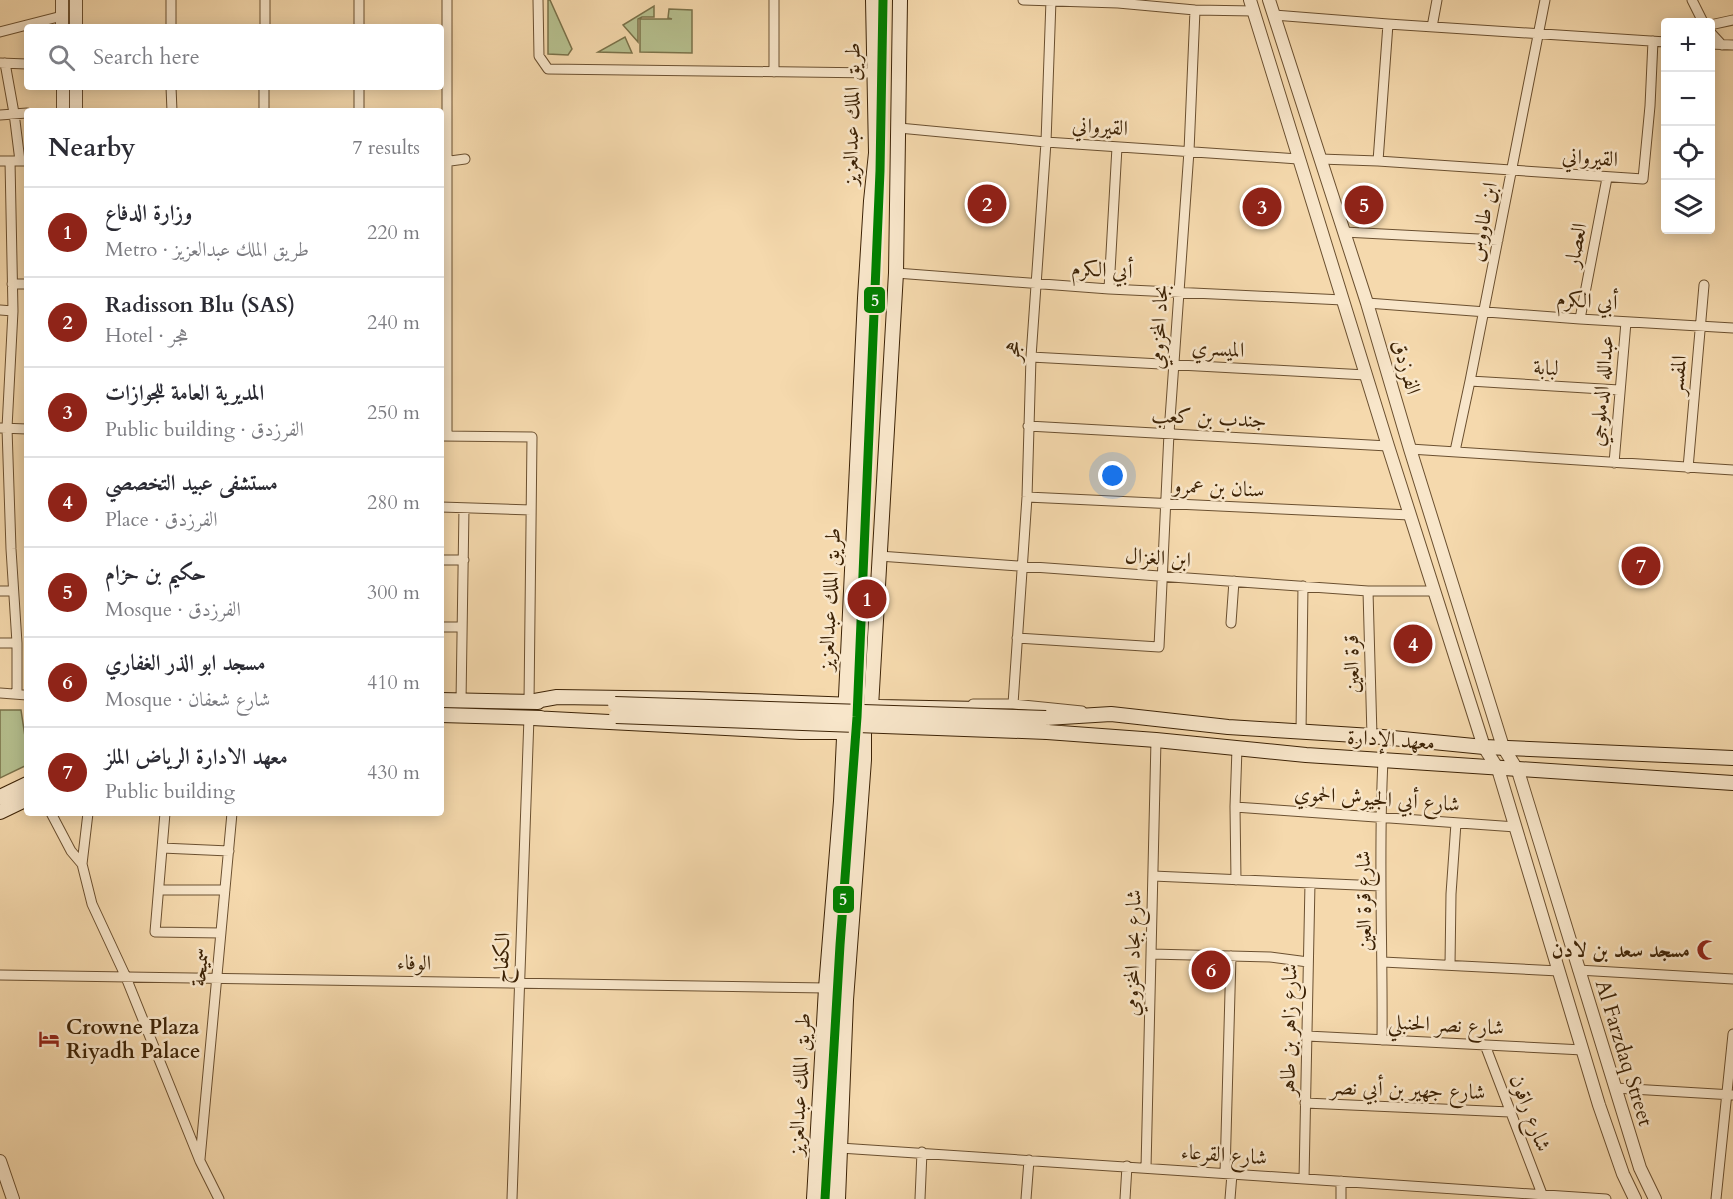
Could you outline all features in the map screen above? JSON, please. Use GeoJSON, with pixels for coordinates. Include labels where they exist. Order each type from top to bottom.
{"type":"FeatureCollection","features":[{"type":"Feature","properties":{"kind":"main road","name":"طريق الملك عبدالعزيز"},"geometry":{"type":"LineString","coordinates":[[814,1199],[826,988],[841,801],[865,298],[876,153],[873,0]]}},
{"type":"Feature","properties":{"kind":"main road","name":"طريق الملك عبدالعزيز"},"geometry":{"type":"LineString","coordinates":[[838,1199],[846,1000],[864,734],[871,704],[896,273],[900,0]]}},
{"type":"Feature","properties":{"kind":"main road"},"geometry":{"type":"LineString","coordinates":[[529,702],[556,697],[846,702],[1111,714]]}},
{"type":"Feature","properties":{"kind":"main road"},"geometry":{"type":"LineString","coordinates":[[444,700],[529,702],[616,710],[1046,725]]}},
{"type":"Feature","properties":{"kind":"main road"},"geometry":{"type":"LineString","coordinates":[[796,732],[801,730],[806,718],[804,703]]}},
{"type":"Feature","properties":{"kind":"main road"},"geometry":{"type":"LineString","coordinates":[[904,706],[906,729]]}},
{"type":"Feature","properties":{"kind":"main road"},"geometry":{"type":"LineString","coordinates":[[530,718],[616,710]]}},
{"type":"Feature","properties":{"kind":"main road","name":"معهد الإدارة"},"geometry":{"type":"LineString","coordinates":[[1046,725],[1111,714],[1227,727],[1372,736],[1484,747],[1733,758]]}},
{"type":"Feature","properties":{"kind":"main road"},"geometry":{"type":"LineString","coordinates":[[444,715],[796,732],[845,731],[864,734],[906,729],[1132,744],[1155,740]]}},
{"type":"Feature","properties":{"kind":"main road","name":"معهد الإدارة"},"geometry":{"type":"LineString","coordinates":[[1046,725],[1155,740],[1383,761],[1733,783]]}},
{"type":"Feature","properties":{"kind":"main road"},"geometry":{"type":"LineString","coordinates":[[0,797],[24,785]]}},
{"type":"Feature","properties":{"kind":"main road"},"geometry":{"type":"LineString","coordinates":[[0,812],[24,800]]}},
{"type":"Feature","properties":{"kind":"main road"},"geometry":{"type":"LineString","coordinates":[[833,1199],[837,1130],[842,1093]]}},
{"type":"Feature","properties":{"kind":"street"},"geometry":{"type":"LineString","coordinates":[[62,0],[62,22]]}},
{"type":"Feature","properties":{"kind":"street"},"geometry":{"type":"LineString","coordinates":[[76,0],[76,24]]}},
{"type":"Feature","properties":{"kind":"street"},"geometry":{"type":"LineString","coordinates":[[171,0],[171,24]]}},
{"type":"Feature","properties":{"kind":"street"},"geometry":{"type":"LineString","coordinates":[[265,0],[265,24]]}},
{"type":"Feature","properties":{"kind":"street"},"geometry":{"type":"LineString","coordinates":[[359,0],[359,24]]}},
{"type":"Feature","properties":{"kind":"street"},"geometry":{"type":"LineString","coordinates":[[447,0],[444,69],[444,436],[531,437],[529,702]]}},
{"type":"Feature","properties":{"kind":"street"},"geometry":{"type":"LineString","coordinates":[[538,0],[539,56],[548,69],[874,73]]}},
{"type":"Feature","properties":{"kind":"street"},"geometry":{"type":"LineString","coordinates":[[774,0],[774,72]]}},
{"type":"Feature","properties":{"kind":"street"},"geometry":{"type":"LineString","coordinates":[[1023,0],[1118,1],[1195,10],[1252,5]]}},
{"type":"Feature","properties":{"kind":"street","name":"الفرزدق"},"geometry":{"type":"LineString","coordinates":[[1269,0],[1367,303],[1503,747]]}},
{"type":"Feature","properties":{"kind":"street"},"geometry":{"type":"LineString","coordinates":[[1432,27],[1437,0]]}},
{"type":"Feature","properties":{"kind":"street","name":"ابن طاووس"},"geometry":{"type":"LineString","coordinates":[[1455,452],[1545,0]]}},
{"type":"Feature","properties":{"kind":"street"},"geometry":{"type":"LineString","coordinates":[[1692,0],[1701,18]]}},
{"type":"Feature","properties":{"kind":"street","name":"هجر"},"geometry":{"type":"LineString","coordinates":[[1013,704],[1027,497],[1031,357],[1046,142],[1051,1]]}},
{"type":"Feature","properties":{"kind":"street","name":"الفرزدق"},"geometry":{"type":"LineString","coordinates":[[1252,5],[1298,159],[1484,747]]}},
{"type":"Feature","properties":{"kind":"street","name":"بجاد المخزومي"},"geometry":{"type":"LineString","coordinates":[[1017,638],[1159,646],[1169,433],[1189,151],[1195,10]]}},
{"type":"Feature","properties":{"kind":"street"},"geometry":{"type":"LineString","coordinates":[[1274,15],[1661,42]]}},
{"type":"Feature","properties":{"kind":"street"},"geometry":{"type":"LineString","coordinates":[[1715,25],[1733,20]]}},
{"type":"Feature","properties":{"kind":"street"},"geometry":{"type":"LineString","coordinates":[[1378,161],[1388,24]]}},
{"type":"Feature","properties":{"kind":"street"},"geometry":{"type":"LineString","coordinates":[[0,32],[24,28]]}},
{"type":"Feature","properties":{"kind":"street"},"geometry":{"type":"LineString","coordinates":[[1715,37],[1722,45]]}},
{"type":"Feature","properties":{"kind":"street","name":"القيرواني"},"geometry":{"type":"LineString","coordinates":[[1320,159],[1643,179],[1653,41]]}},
{"type":"Feature","properties":{"kind":"street"},"geometry":{"type":"LineString","coordinates":[[1715,44],[1733,45]]}},
{"type":"Feature","properties":{"kind":"street"},"geometry":{"type":"LineString","coordinates":[[0,693],[22,694],[13,591],[4,428],[13,311],[11,256],[14,113],[2,63],[24,64]]}},
{"type":"Feature","properties":{"kind":"street"},"geometry":{"type":"LineString","coordinates":[[62,108],[63,90]]}},
{"type":"Feature","properties":{"kind":"street"},"geometry":{"type":"LineString","coordinates":[[76,90],[76,108]]}},
{"type":"Feature","properties":{"kind":"street"},"geometry":{"type":"LineString","coordinates":[[171,90],[171,108]]}},
{"type":"Feature","properties":{"kind":"street"},"geometry":{"type":"LineString","coordinates":[[264,90],[264,108]]}},
{"type":"Feature","properties":{"kind":"street"},"geometry":{"type":"LineString","coordinates":[[359,90],[359,108]]}},
{"type":"Feature","properties":{"kind":"street"},"geometry":{"type":"LineString","coordinates":[[0,115],[24,113]]}},
{"type":"Feature","properties":{"kind":"street","name":"القيرواني"},"geometry":{"type":"LineString","coordinates":[[899,128],[1046,142],[1298,159]]}},
{"type":"Feature","properties":{"kind":"street"},"geometry":{"type":"LineString","coordinates":[[1109,288],[1117,147]]}},
{"type":"Feature","properties":{"kind":"street"},"geometry":{"type":"LineString","coordinates":[[444,162],[465,159]]}},
{"type":"Feature","properties":{"kind":"street","name":"العصار"},"geometry":{"type":"LineString","coordinates":[[1580,319],[1607,178]]}},
{"type":"Feature","properties":{"kind":"street"},"geometry":{"type":"LineString","coordinates":[[1344,232],[1498,240]]}},
{"type":"Feature","properties":{"kind":"street"},"geometry":{"type":"LineString","coordinates":[[0,256],[11,256]]}},
{"type":"Feature","properties":{"kind":"street","name":"أبي الكرم"},"geometry":{"type":"LineString","coordinates":[[896,273],[1036,284],[1343,300]]}},
{"type":"Feature","properties":{"kind":"street"},"geometry":{"type":"LineString","coordinates":[[12,284],[24,284]]}},
{"type":"Feature","properties":{"kind":"street","name":"المفسر"},"geometry":{"type":"LineString","coordinates":[[1688,468],[1704,285]]}},
{"type":"Feature","properties":{"kind":"street","name":"أبي الكرم"},"geometry":{"type":"LineString","coordinates":[[1367,303],[1733,328]]}},
{"type":"Feature","properties":{"kind":"street"},"geometry":{"type":"LineString","coordinates":[[0,310],[13,311]]}},
{"type":"Feature","properties":{"kind":"street","name":"عبدالله الدملوجي"},"geometry":{"type":"LineString","coordinates":[[1614,464],[1626,322]]}},
{"type":"Feature","properties":{"kind":"street","name":"الميسري"},"geometry":{"type":"LineString","coordinates":[[1031,357],[1366,375]]}},
{"type":"Feature","properties":{"kind":"street","name":"لبابة"},"geometry":{"type":"LineString","coordinates":[[1470,381],[1619,390]]}},
{"type":"Feature","properties":{"kind":"street","name":"جندب بن كعب"},"geometry":{"type":"LineString","coordinates":[[1028,426],[1388,446]]}},
{"type":"Feature","properties":{"kind":"street"},"geometry":{"type":"LineString","coordinates":[[4,428],[24,429]]}},
{"type":"Feature","properties":{"kind":"street"},"geometry":{"type":"LineString","coordinates":[[1410,449],[1733,470]]}},
{"type":"Feature","properties":{"kind":"street","name":"سنان بن عمرو"},"geometry":{"type":"LineString","coordinates":[[1027,497],[1410,515]]}},
{"type":"Feature","properties":{"kind":"street"},"geometry":{"type":"LineString","coordinates":[[444,507],[531,510]]}},
{"type":"Feature","properties":{"kind":"street"},"geometry":{"type":"LineString","coordinates":[[461,701],[464,508]]}},
{"type":"Feature","properties":{"kind":"street"},"geometry":{"type":"LineString","coordinates":[[0,550],[11,549]]}},
{"type":"Feature","properties":{"kind":"street","name":"ابن الغزال"},"geometry":{"type":"LineString","coordinates":[[879,556],[1368,591],[1435,591]]}},
{"type":"Feature","properties":{"kind":"street"},"geometry":{"type":"LineString","coordinates":[[444,560],[464,560]]}},
{"type":"Feature","properties":{"kind":"street"},"geometry":{"type":"LineString","coordinates":[[1231,623],[1234,581]]}},
{"type":"Feature","properties":{"kind":"street"},"geometry":{"type":"LineString","coordinates":[[1301,732],[1303,586]]}},
{"type":"Feature","properties":{"kind":"street"},"geometry":{"type":"LineString","coordinates":[[0,591],[13,591]]}},
{"type":"Feature","properties":{"kind":"street","name":"قرة العين"},"geometry":{"type":"LineString","coordinates":[[1368,591],[1372,736]]}},
{"type":"Feature","properties":{"kind":"street"},"geometry":{"type":"LineString","coordinates":[[444,627],[461,627]]}},
{"type":"Feature","properties":{"kind":"street"},"geometry":{"type":"LineString","coordinates":[[0,643],[17,643]]}},
{"type":"Feature","properties":{"kind":"street"},"geometry":{"type":"LineString","coordinates":[[630,698],[846,702]]}},
{"type":"Feature","properties":{"kind":"street"},"geometry":{"type":"LineString","coordinates":[[871,704],[1013,704],[1111,714]]}},
{"type":"Feature","properties":{"kind":"street","name":"الكفاح"},"geometry":{"type":"LineString","coordinates":[[512,1199],[530,718]]}},
{"type":"Feature","properties":{"kind":"street","name":"شارع بجاد المخزومي"},"geometry":{"type":"LineString","coordinates":[[1146,1168],[1155,740]]}},
{"type":"Feature","properties":{"kind":"street","name":"Al Farzdaq Street"},"geometry":{"type":"LineString","coordinates":[[1484,747],[1498,769],[1606,1125],[1632,1195]]}},
{"type":"Feature","properties":{"kind":"street","name":"Al Farzdaq Street"},"geometry":{"type":"LineString","coordinates":[[1503,747],[1518,771],[1640,1168],[1655,1199]]}},
{"type":"Feature","properties":{"kind":"street"},"geometry":{"type":"LineString","coordinates":[[1236,748],[1234,807],[1236,880]]}},
{"type":"Feature","properties":{"kind":"street","name":"شارع قرة العين"},"geometry":{"type":"LineString","coordinates":[[1382,1040],[1380,817],[1383,761]]}},
{"type":"Feature","properties":{"kind":"street","name":"شارع أبي الجيوش الحموي"},"geometry":{"type":"LineString","coordinates":[[1234,807],[1516,827]]}},
{"type":"Feature","properties":{"kind":"street"},"geometry":{"type":"LineString","coordinates":[[53,816],[71,851],[82,864]]}},
{"type":"Feature","properties":{"kind":"street"},"geometry":{"type":"LineString","coordinates":[[88,816],[82,864],[92,904],[124,975],[200,1161],[219,1199]]}},
{"type":"Feature","properties":{"kind":"street"},"geometry":{"type":"LineString","coordinates":[[165,816],[155,932],[221,933]]}},
{"type":"Feature","properties":{"kind":"street","name":"سميحة"},"geometry":{"type":"LineString","coordinates":[[200,1161],[232,816]]}},
{"type":"Feature","properties":{"kind":"street"},"geometry":{"type":"LineString","coordinates":[[1450,965],[1451,894],[1456,823]]}},
{"type":"Feature","properties":{"kind":"street"},"geometry":{"type":"LineString","coordinates":[[162,848],[229,851]]}},
{"type":"Feature","properties":{"kind":"street"},"geometry":{"type":"LineString","coordinates":[[1153,876],[1381,886]]}},
{"type":"Feature","properties":{"kind":"street","name":"شارع زاهر بن طاهر"},"geometry":{"type":"LineString","coordinates":[[1304,1179],[1310,883]]}},
{"type":"Feature","properties":{"kind":"street"},"geometry":{"type":"LineString","coordinates":[[159,890],[225,890]]}},
{"type":"Feature","properties":{"kind":"street"},"geometry":{"type":"LineString","coordinates":[[1151,954],[1270,957],[1308,962]]}},
{"type":"Feature","properties":{"kind":"street"},"geometry":{"type":"LineString","coordinates":[[1230,1199],[1231,956]]}},
{"type":"Feature","properties":{"kind":"street"},"geometry":{"type":"LineString","coordinates":[[1383,962],[1559,971]]}},
{"type":"Feature","properties":{"kind":"street"},"geometry":{"type":"LineString","coordinates":[[1578,970],[1733,979]]}},
{"type":"Feature","properties":{"kind":"street","name":"الوفاء"},"geometry":{"type":"LineString","coordinates":[[0,975],[124,975],[826,988]]}},
{"type":"Feature","properties":{"kind":"street"},"geometry":{"type":"LineString","coordinates":[[1716,1199],[1730,1095],[1733,1034]]}},
{"type":"Feature","properties":{"kind":"street","name":"شارع نصر الحنبلي"},"geometry":{"type":"LineString","coordinates":[[1307,1036],[1583,1050]]}},
{"type":"Feature","properties":{"kind":"street","name":"شارع راقون"},"geometry":{"type":"LineString","coordinates":[[1485,1045],[1542,1194]]}},
{"type":"Feature","properties":{"kind":"street"},"geometry":{"type":"LineString","coordinates":[[1615,1088],[1730,1095]]}},
{"type":"Feature","properties":{"kind":"street","name":"شارع جهير بن أبي نصر"},"geometry":{"type":"LineString","coordinates":[[1305,1104],[1510,1112]]}},
{"type":"Feature","properties":{"kind":"street","name":"شارع القرعاء"},"geometry":{"type":"LineString","coordinates":[[840,1148],[1606,1199]]}},
{"type":"Feature","properties":{"kind":"street"},"geometry":{"type":"LineString","coordinates":[[920,1199],[922,1152]]}},
{"type":"Feature","properties":{"kind":"street"},"geometry":{"type":"LineString","coordinates":[[1026,1199],[1029,1160]]}},
{"type":"Feature","properties":{"kind":"street"},"geometry":{"type":"LineString","coordinates":[[0,1161],[14,1199]]}},
{"type":"Feature","properties":{"kind":"street"},"geometry":{"type":"LineString","coordinates":[[1125,1199],[1127,1166]]}},
{"type":"Feature","properties":{"kind":"street"},"geometry":{"type":"LineString","coordinates":[[1341,1181],[1341,1199]]}},
{"type":"Feature","properties":{"kind":"street"},"geometry":{"type":"LineString","coordinates":[[1437,1188],[1438,1199]]}},
{"type":"Feature","properties":{"kind":"green space"},"geometry":{"type":"Polygon","coordinates":[[[548,0],[572,49],[568,55],[548,54],[548,0]]]}},
{"type":"Feature","properties":{"kind":"green space"},"geometry":{"type":"Polygon","coordinates":[[[654,6],[654,17],[638,19],[638,42],[623,25],[654,6]]]}},
{"type":"Feature","properties":{"kind":"green space"},"geometry":{"type":"Polygon","coordinates":[[[669,9],[692,10],[692,53],[640,52],[640,19],[672,19],[668,18],[669,9]]]}},
{"type":"Feature","properties":{"kind":"green space"},"geometry":{"type":"Polygon","coordinates":[[[625,37],[632,53],[598,52],[625,37]]]}},
{"type":"Feature","properties":{"kind":"green space"},"geometry":{"type":"Polygon","coordinates":[[[0,710],[21,710],[24,730],[24,766],[0,778],[0,710]]]}},
{"type":"Feature","properties":{"kind":"transit line","name":"5"},"geometry":{"type":"LineString","coordinates":[[825,1199],[840,945],[857,717],[880,171],[883,0]]}},
{"type":"Feature","properties":{"kind":"place","name":"Radisson Blu (SAS)"},"geometry":{"type":"Point","coordinates":[987,204]}},
{"type":"Feature","properties":{"kind":"place","name":"حكيم بن حزام"},"geometry":{"type":"Point","coordinates":[1364,205]}},
{"type":"Feature","properties":{"kind":"place","name":"المديرية العامة للجوازات"},"geometry":{"type":"Point","coordinates":[1262,207]}},
{"type":"Feature","properties":{"kind":"place","name":"معهد الادارة الرياض الملز"},"geometry":{"type":"Point","coordinates":[1641,566]}},
{"type":"Feature","properties":{"kind":"place","name":"وزارة الدفاع"},"geometry":{"type":"Point","coordinates":[867,599]}},
{"type":"Feature","properties":{"kind":"place","name":"مستشفى عبيد التخصصي"},"geometry":{"type":"Point","coordinates":[1413,644]}},
{"type":"Feature","properties":{"kind":"place","name":"مسجد سعد بن لادن"},"geometry":{"type":"Point","coordinates":[1707,950]}},
{"type":"Feature","properties":{"kind":"place","name":"مسجد ابو الذر الغفاري"},"geometry":{"type":"Point","coordinates":[1211,970]}},
{"type":"Feature","properties":{"kind":"place","name":"Crowne Plaza Riyadh Palace"},"geometry":{"type":"Point","coordinates":[49,1039]}}]}
